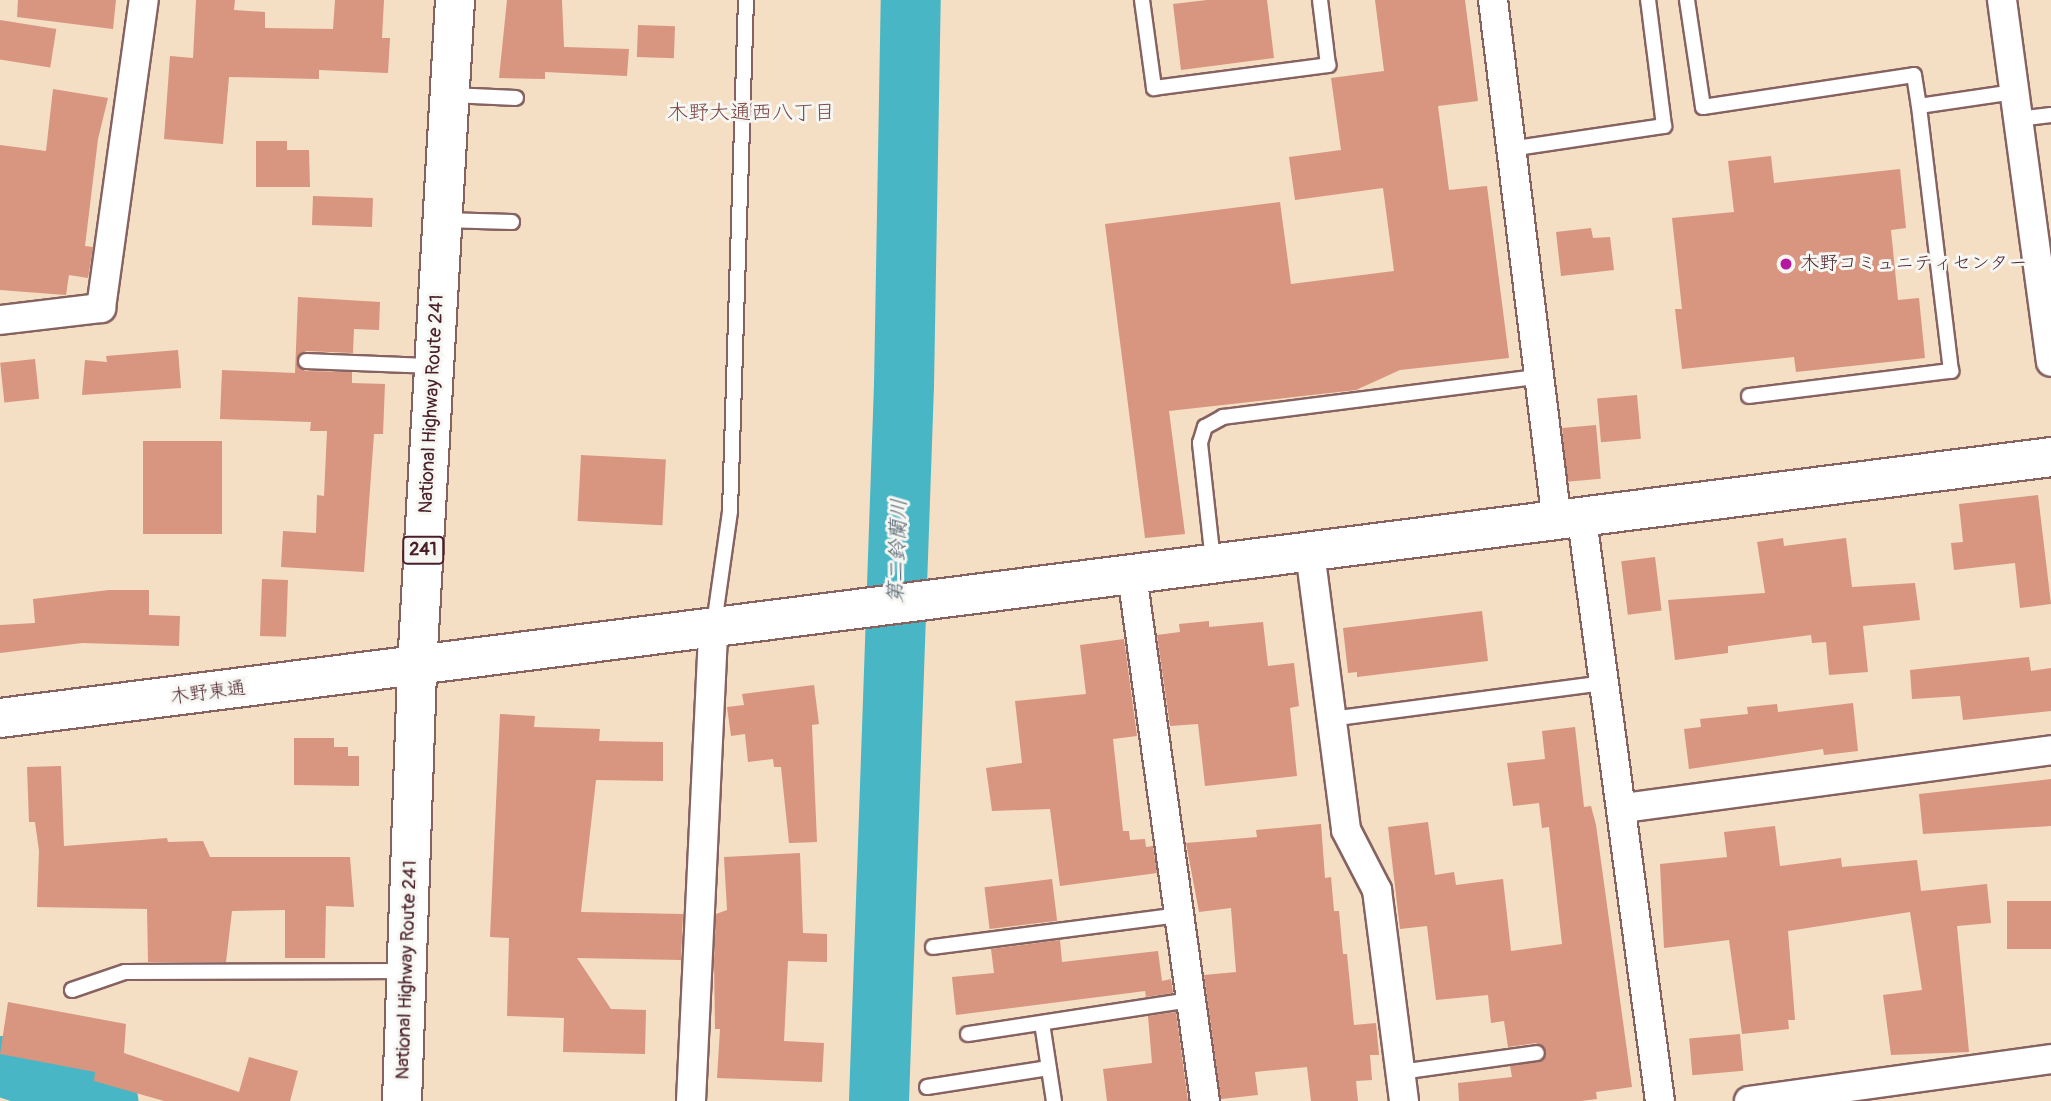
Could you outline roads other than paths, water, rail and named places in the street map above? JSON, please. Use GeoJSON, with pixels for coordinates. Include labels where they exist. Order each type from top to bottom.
{"type":"FeatureCollection","features":[{"type":"Feature","properties":{"kind":"main road","name":"National Highway Route 241"},"geometry":{"type":"LineString","coordinates":[[402,1101],[417,667],[455,0]]}},
{"type":"Feature","properties":{"kind":"main road","name":"木野東通"},"geometry":{"type":"LineString","coordinates":[[0,718],[1569,521],[2051,457]]}},
{"type":"Feature","properties":{"kind":"street"},"geometry":{"type":"LineString","coordinates":[[0,320],[101,308],[144,0]]}},
{"type":"Feature","properties":{"kind":"street"},"geometry":{"type":"LineString","coordinates":[[1493,0],[1536,377],[1606,682],[1660,1101]]}},
{"type":"Feature","properties":{"kind":"street"},"geometry":{"type":"LineString","coordinates":[[2002,0],[2050,345]]}},
{"type":"Feature","properties":{"kind":"street"},"geometry":{"type":"LineString","coordinates":[[1310,552],[1346,830],[1377,890],[1404,1101]]}},
{"type":"Feature","properties":{"kind":"street"},"geometry":{"type":"LineString","coordinates":[[1132,575],[1205,1101]]}},
{"type":"Feature","properties":{"kind":"street"},"geometry":{"type":"LineString","coordinates":[[691,1101],[713,629]]}},
{"type":"Feature","properties":{"kind":"street"},"geometry":{"type":"LineString","coordinates":[[1624,808],[2051,750]]}},
{"type":"Feature","properties":{"kind":"street"},"geometry":{"type":"LineString","coordinates":[[1749,1101],[2051,1059]]}},
{"type":"Feature","properties":{"kind":"lane"},"geometry":{"type":"LineString","coordinates":[[713,629],[730,511],[746,0]]}},
{"type":"Feature","properties":{"kind":"lane"},"geometry":{"type":"LineString","coordinates":[[1142,0],[1154,88],[1328,65],[1320,0]]}},
{"type":"Feature","properties":{"kind":"lane"},"geometry":{"type":"LineString","coordinates":[[1510,149],[1664,126],[1648,0]]}},
{"type":"Feature","properties":{"kind":"lane"},"geometry":{"type":"LineString","coordinates":[[1686,0],[1703,107],[1914,75],[1919,106],[1951,371],[1749,396]]}},
{"type":"Feature","properties":{"kind":"lane"},"geometry":{"type":"LineString","coordinates":[[450,95],[516,99]]}},
{"type":"Feature","properties":{"kind":"lane"},"geometry":{"type":"LineString","coordinates":[[1919,106],[2016,106],[2051,115]]}},
{"type":"Feature","properties":{"kind":"lane"},"geometry":{"type":"LineString","coordinates":[[443,220],[512,222]]}},
{"type":"Feature","properties":{"kind":"lane"},"geometry":{"type":"LineString","coordinates":[[306,361],[434,366]]}},
{"type":"Feature","properties":{"kind":"lane"},"geometry":{"type":"LineString","coordinates":[[1214,565],[1200,443],[1206,427],[1223,417],[1536,377]]}},
{"type":"Feature","properties":{"kind":"lane"},"geometry":{"type":"LineString","coordinates":[[1331,719],[1606,682]]}},
{"type":"Feature","properties":{"kind":"lane"},"geometry":{"type":"LineString","coordinates":[[933,947],[1180,915]]}},
{"type":"Feature","properties":{"kind":"lane"},"geometry":{"type":"LineString","coordinates":[[72,990],[125,972],[407,971]]}},
{"type":"Feature","properties":{"kind":"lane"},"geometry":{"type":"LineString","coordinates":[[968,1034],[1191,1000]]}},
{"type":"Feature","properties":{"kind":"lane"},"geometry":{"type":"LineString","coordinates":[[1042,1023],[1054,1101]]}},
{"type":"Feature","properties":{"kind":"lane"},"geometry":{"type":"LineString","coordinates":[[1400,1072],[1537,1053]]}},
{"type":"Feature","properties":{"kind":"lane"},"geometry":{"type":"LineString","coordinates":[[927,1087],[1049,1068]]}},
{"type":"Feature","properties":{"kind":"waterway","name":"第二鈴蘭川"},"geometry":{"type":"LineString","coordinates":[[879,1101],[904,385],[911,0]]}},
{"type":"Feature","properties":{"kind":"waterway","name":"第二鈴蘭川"},"geometry":{"type":"LineString","coordinates":[[0,1066],[108,1101]]}},
{"type":"Feature","properties":{"kind":"place","name":"木野コミュニティセンター"},"geometry":{"type":"Point","coordinates":[1786,264]}},
{"type":"Feature","properties":{"kind":"district","name":"木野大通西八丁目"},"geometry":{"type":"Point","coordinates":[751,113]}}]}
